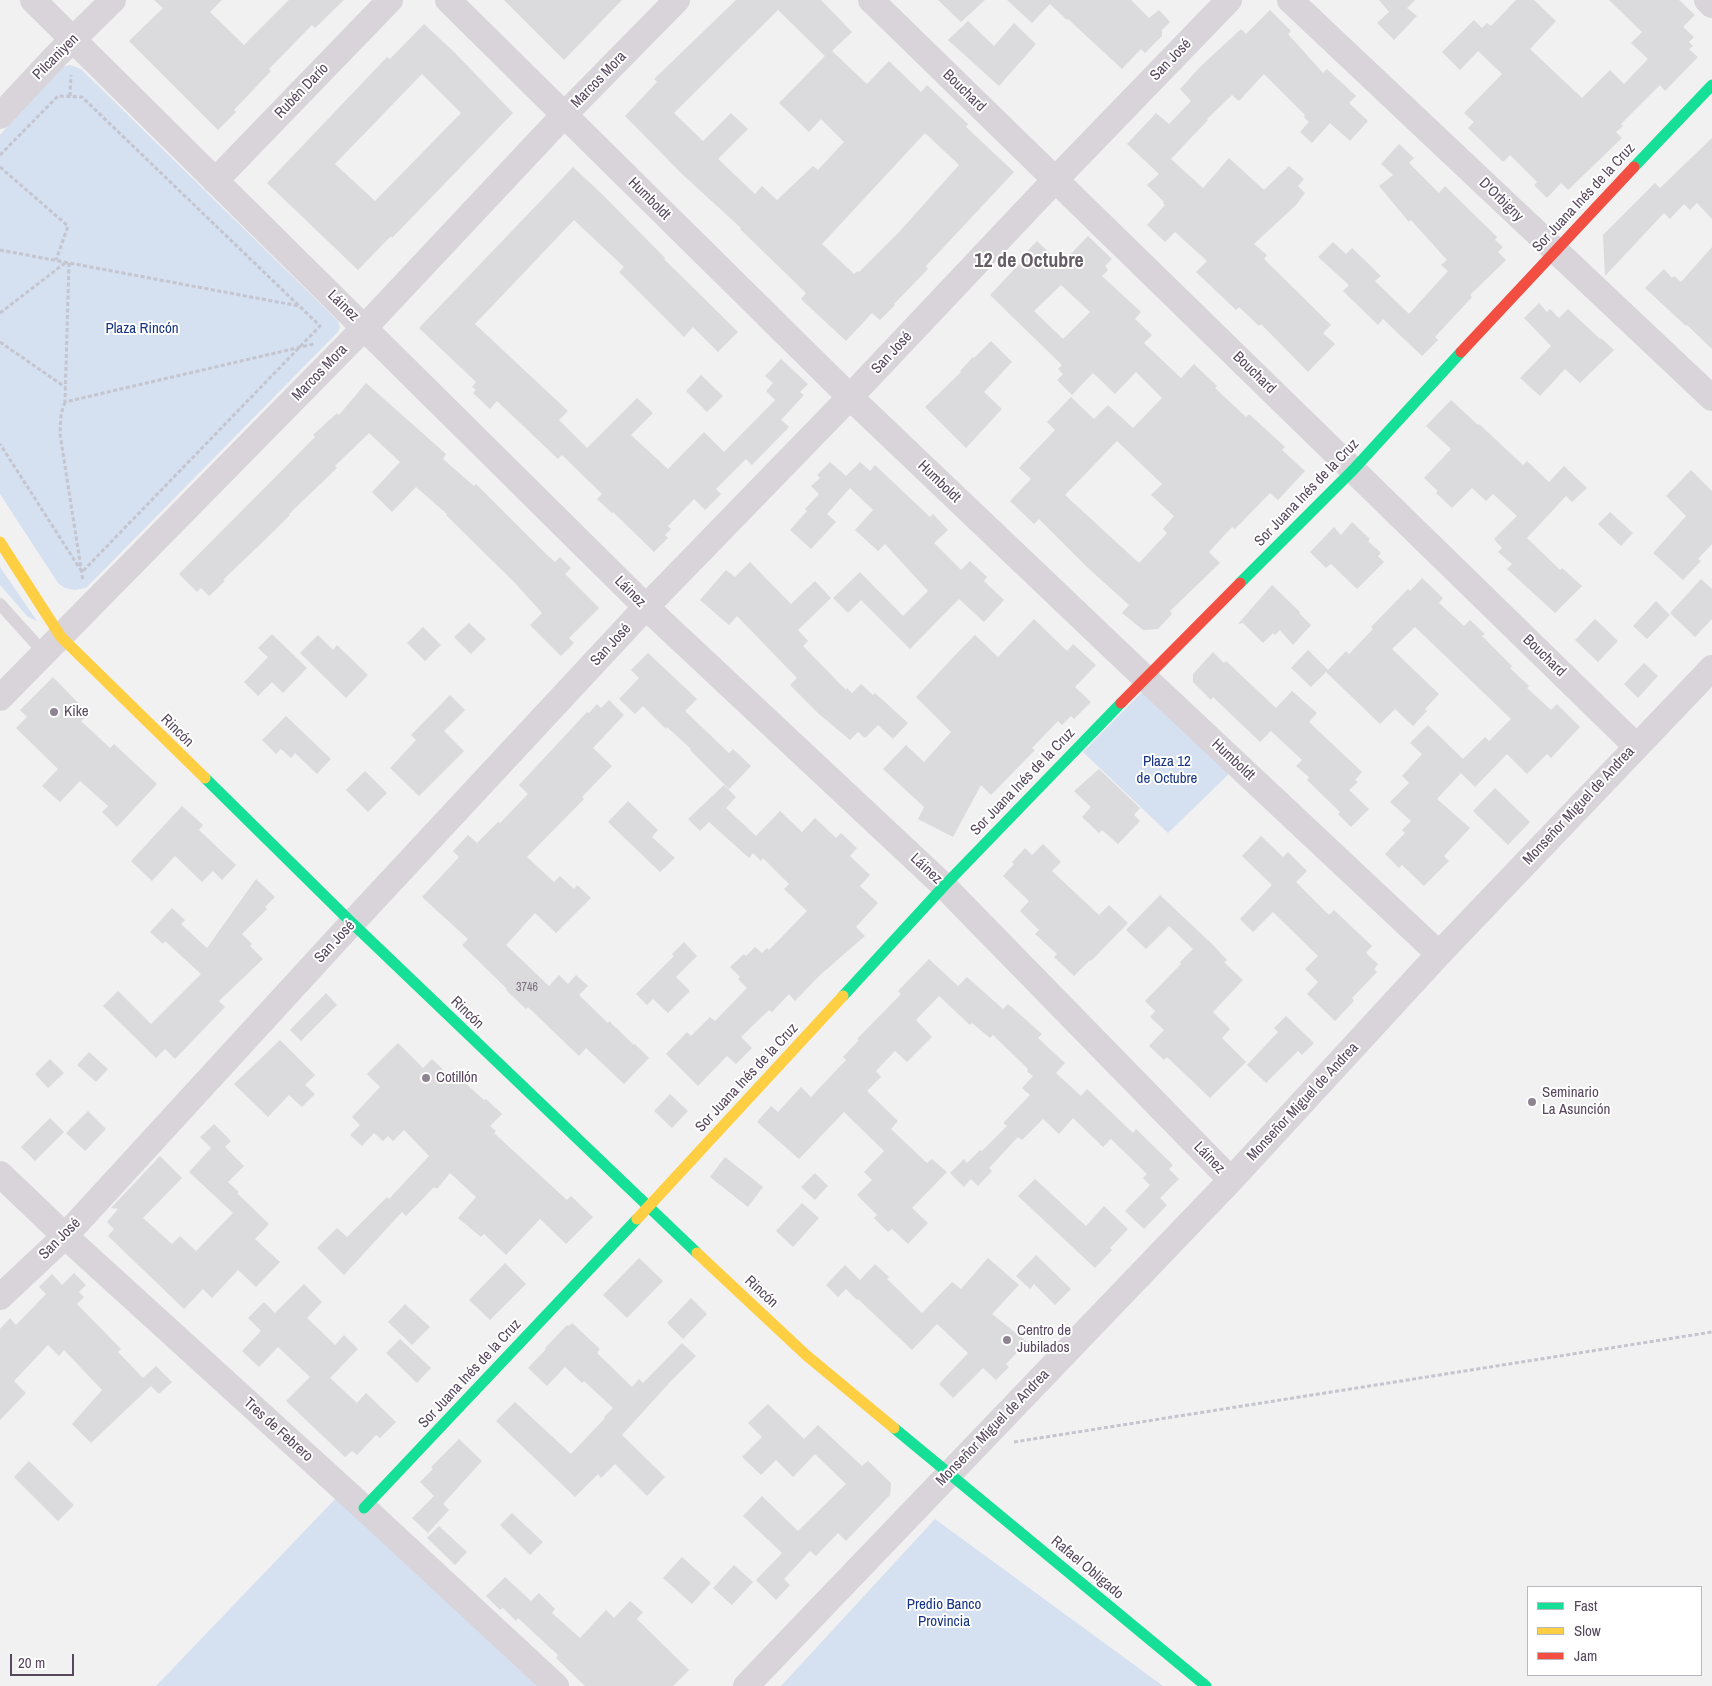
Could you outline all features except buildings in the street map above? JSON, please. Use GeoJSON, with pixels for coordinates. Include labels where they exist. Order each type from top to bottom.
{"type":"FeatureCollection","features":[{"type":"Feature","properties":{"kind":"street","name":"Láinez"},"geometry":{"type":"LineString","coordinates":[[33,0],[646,607],[944,886],[1231,1180]]}},
{"type":"Feature","properties":{"kind":"street","name":"Pilcaniyen"},"geometry":{"type":"LineString","coordinates":[[0,116],[55,57],[113,0]]}},
{"type":"Feature","properties":{"kind":"street","name":"Rubén Darío"},"geometry":{"type":"LineString","coordinates":[[215,181],[390,0]]}},
{"type":"Feature","properties":{"kind":"street","name":"Humboldt"},"geometry":{"type":"LineString","coordinates":[[448,0],[850,398],[1439,954]]}},
{"type":"Feature","properties":{"kind":"street","name":"Marcos Mora"},"geometry":{"type":"LineString","coordinates":[[0,698],[365,327],[564,115],[677,0]]}},
{"type":"Feature","properties":{"kind":"street","name":"Bouchard"},"geometry":{"type":"LineString","coordinates":[[871,0],[1636,746]]}},
{"type":"Feature","properties":{"kind":"street","name":"San José"},"geometry":{"type":"LineString","coordinates":[[0,1297],[65,1236],[352,923],[646,607],[850,398],[1055,180],[1229,0]]}},
{"type":"Feature","properties":{"kind":"street","name":"D'Orbigny"},"geometry":{"type":"LineString","coordinates":[[1290,0],[1712,398]]}},
{"type":"Feature","properties":{"kind":"street"},"geometry":{"type":"LineString","coordinates":[[1706,0],[1712,5]]}},
{"type":"Feature","properties":{"kind":"street","name":"Sor Juana Inés de la Cruz"},"geometry":{"type":"LineString","coordinates":[[364,1508],[649,1207],[944,886],[1145,678],[1353,470],[1554,251],[1712,85]]}},
{"type":"Feature","properties":{"kind":"street","name":"Rincón"},"geometry":{"type":"LineString","coordinates":[[0,542],[53,645],[352,923],[806,1355],[949,1473]]}},
{"type":"Feature","properties":{"kind":"street","name":"Monseñor Miguel de Andrea"},"geometry":{"type":"LineString","coordinates":[[746,1686],[1231,1180],[1439,954],[1712,668]]}},
{"type":"Feature","properties":{"kind":"street","name":"Tres de Febrero"},"geometry":{"type":"LineString","coordinates":[[0,1174],[65,1236],[556,1686]]}},
{"type":"Feature","properties":{"kind":"street","name":"Rafael Obligado"},"geometry":{"type":"LineString","coordinates":[[949,1473],[1206,1686]]}},
{"type":"Feature","properties":{"kind":"lane"},"geometry":{"type":"LineString","coordinates":[[0,604],[53,645]]}},
{"type":"Feature","properties":{"kind":"path"},"geometry":{"type":"LineString","coordinates":[[0,155],[58,96],[82,97],[320,326],[82,572]]}},
{"type":"Feature","properties":{"kind":"path"},"geometry":{"type":"LineString","coordinates":[[0,167],[68,226],[56,260]]}},
{"type":"Feature","properties":{"kind":"path"},"geometry":{"type":"LineString","coordinates":[[0,250],[299,306]]}},
{"type":"Feature","properties":{"kind":"path"},"geometry":{"type":"LineString","coordinates":[[0,313],[68,263]]}},
{"type":"Feature","properties":{"kind":"path"},"geometry":{"type":"LineString","coordinates":[[68,263],[66,387],[65,402],[61,414],[60,434],[82,572],[85,613]]}},
{"type":"Feature","properties":{"kind":"path"},"geometry":{"type":"LineString","coordinates":[[0,342],[66,387]]}},
{"type":"Feature","properties":{"kind":"path"},"geometry":{"type":"LineString","coordinates":[[65,402],[316,344]]}},
{"type":"Feature","properties":{"kind":"path"},"geometry":{"type":"LineString","coordinates":[[0,444],[82,572]]}},
{"type":"Feature","properties":{"kind":"path"},"geometry":{"type":"LineString","coordinates":[[975,1448],[1712,1332]]}},
{"type":"Feature","properties":{"kind":"green space","name":"Plaza Rincón"},"geometry":{"type":"Polygon","coordinates":[[[70,65],[81,69],[338,321],[340,327],[338,332],[86,588],[75,590],[65,588],[58,583],[0,494],[0,135],[57,68],[70,65]]]}},
{"type":"Feature","properties":{"kind":"green space"},"geometry":{"type":"Polygon","coordinates":[[[0,567],[37,621],[28,617],[0,585],[0,567]]]}},
{"type":"Feature","properties":{"kind":"green space","name":"Plaza 12 de Octubre"},"geometry":{"type":"Polygon","coordinates":[[[1145,689],[1233,770],[1168,833],[1083,752],[1145,689]]]}},
{"type":"Feature","properties":{"kind":"green space"},"geometry":{"type":"Polygon","coordinates":[[[338,1496],[538,1686],[156,1686],[338,1496]]]}},
{"type":"Feature","properties":{"kind":"green space","name":"Predio Banco Provincia"},"geometry":{"type":"Polygon","coordinates":[[[935,1519],[1163,1686],[781,1686],[935,1519]]]}},
{"type":"Feature","properties":{"kind":"traffic: fast"},"geometry":{"type":"LineString","coordinates":[[1634,167],[1712,85]]}},
{"type":"Feature","properties":{"kind":"traffic: fast"},"geometry":{"type":"LineString","coordinates":[[1240,583],[1353,470],[1461,352]]}},
{"type":"Feature","properties":{"kind":"traffic: fast"},"geometry":{"type":"LineString","coordinates":[[843,996],[944,886],[1121,703]]}},
{"type":"Feature","properties":{"kind":"traffic: fast"},"geometry":{"type":"LineString","coordinates":[[205,778],[352,923],[697,1253]]}},
{"type":"Feature","properties":{"kind":"traffic: fast"},"geometry":{"type":"LineString","coordinates":[[364,1508],[637,1219]]}},
{"type":"Feature","properties":{"kind":"traffic: fast"},"geometry":{"type":"LineString","coordinates":[[894,1428],[1206,1686]]}},
{"type":"Feature","properties":{"kind":"traffic: slow"},"geometry":{"type":"LineString","coordinates":[[0,542],[61,637],[205,778]]}},
{"type":"Feature","properties":{"kind":"traffic: slow"},"geometry":{"type":"LineString","coordinates":[[637,1219],[843,996]]}},
{"type":"Feature","properties":{"kind":"traffic: slow"},"geometry":{"type":"LineString","coordinates":[[697,1253],[806,1355],[894,1428]]}},
{"type":"Feature","properties":{"kind":"traffic: jam"},"geometry":{"type":"LineString","coordinates":[[1461,352],[1634,167]]}},
{"type":"Feature","properties":{"kind":"traffic: jam"},"geometry":{"type":"LineString","coordinates":[[1121,703],[1240,583]]}},
{"type":"Feature","properties":{"kind":"place","name":"Kike"},"geometry":{"type":"Point","coordinates":[54,712]}},
{"type":"Feature","properties":{"kind":"place","name":"Cotillón"},"geometry":{"type":"Point","coordinates":[426,1078]}},
{"type":"Feature","properties":{"kind":"place","name":"Seminario La Asunción"},"geometry":{"type":"Point","coordinates":[1532,1102]}},
{"type":"Feature","properties":{"kind":"place","name":"Centro de Jubilados"},"geometry":{"type":"Point","coordinates":[1007,1340]}},
{"type":"Feature","properties":{"kind":"district","name":"12 de Octubre"},"geometry":{"type":"Point","coordinates":[1029,262]}}]}
